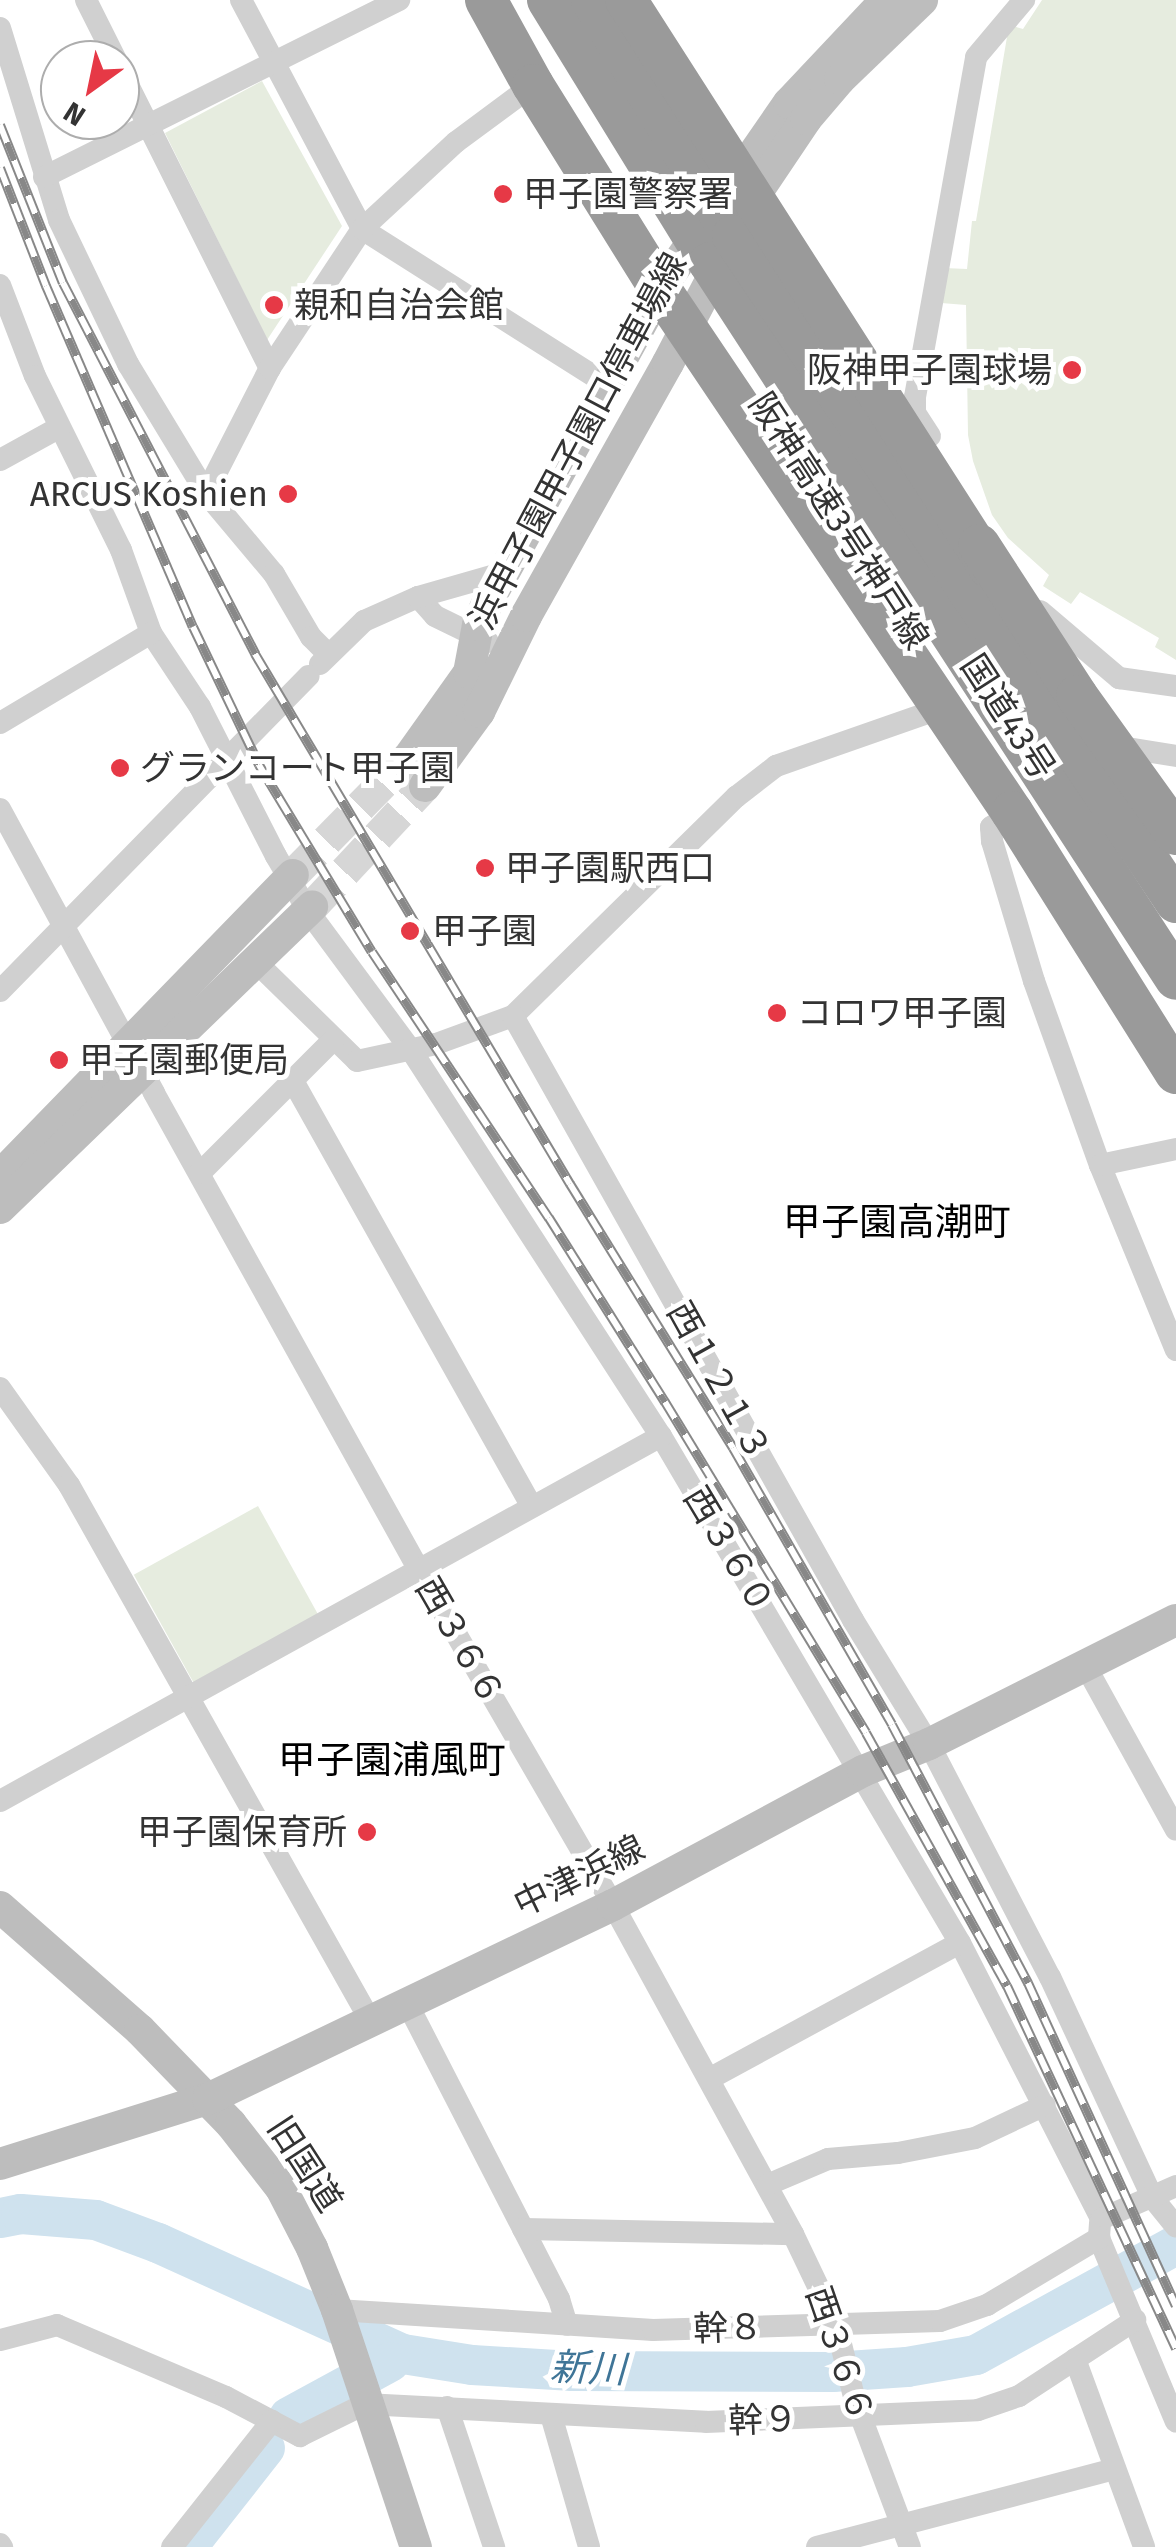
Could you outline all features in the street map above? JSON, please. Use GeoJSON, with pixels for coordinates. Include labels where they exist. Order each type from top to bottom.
{"type":"FeatureCollection","features":[{"type":"Feature","properties":{"kind":"highway"},"geometry":{"type":"LineString","coordinates":[[486,0],[533,85],[684,327],[1012,812],[1176,1072]]}},
{"type":"Feature","properties":{"kind":"highway","name":"阪神高速3号神戸線"},"geometry":{"type":"LineString","coordinates":[[508,0],[603,162],[1176,1039]]}},
{"type":"Feature","properties":{"kind":"highway","name":"国道43号"},"geometry":{"type":"LineString","coordinates":[[548,0],[710,263],[1155,859],[1176,979]]}},
{"type":"Feature","properties":{"kind":"highway","name":"国道43号"},"geometry":{"type":"LineString","coordinates":[[592,0],[733,236],[1155,859],[1176,902]]}},
{"type":"Feature","properties":{"kind":"highway"},"geometry":{"type":"LineString","coordinates":[[626,0],[1155,859]]}},
{"type":"Feature","properties":{"kind":"highway"},"geometry":{"type":"LineString","coordinates":[[639,0],[1056,664],[1115,746],[1155,859]]}},
{"type":"Feature","properties":{"kind":"main road","name":"浜甲子園甲子園口停車場線"},"geometry":{"type":"LineString","coordinates":[[425,786],[464,738],[684,327],[749,179],[800,91],[886,0]]}},
{"type":"Feature","properties":{"kind":"main road","name":"浜甲子園甲子園口停車場線"},"geometry":{"type":"LineString","coordinates":[[408,757],[469,673],[476,637],[502,574],[660,289],[749,179],[840,80],[922,0]]}},
{"type":"Feature","properties":{"kind":"main road"},"geometry":{"type":"LineString","coordinates":[[1012,812],[1115,746]]}},
{"type":"Feature","properties":{"kind":"main road"},"geometry":{"type":"LineString","coordinates":[[0,1208],[291,877]]}},
{"type":"Feature","properties":{"kind":"main road"},"geometry":{"type":"LineString","coordinates":[[0,1176],[310,909]]}},
{"type":"Feature","properties":{"kind":"main road","name":"中津浜線"},"geometry":{"type":"LineString","coordinates":[[0,2164],[208,2099],[614,1905],[863,1772],[929,1744],[1176,1620]]}},
{"type":"Feature","properties":{"kind":"main road","name":"旧国道"},"geometry":{"type":"LineString","coordinates":[[0,1907],[86,1979],[208,2099],[281,2188],[312,2248],[351,2357],[407,2544]]}},
{"type":"Feature","properties":{"kind":"street"},"geometry":{"type":"LineString","coordinates":[[86,0],[106,40]]}},
{"type":"Feature","properties":{"kind":"street"},"geometry":{"type":"LineString","coordinates":[[241,0],[362,229],[606,383]]}},
{"type":"Feature","properties":{"kind":"street"},"geometry":{"type":"LineString","coordinates":[[44,177],[399,0]]}},
{"type":"Feature","properties":{"kind":"street"},"geometry":{"type":"LineString","coordinates":[[1024,0],[976,57],[915,413],[1044,617],[1119,678],[1176,686]]}},
{"type":"Feature","properties":{"kind":"street"},"geometry":{"type":"LineString","coordinates":[[0,28],[58,220],[128,364],[206,493],[274,574],[312,637],[319,666]]}},
{"type":"Feature","properties":{"kind":"street"},"geometry":{"type":"LineString","coordinates":[[206,493],[270,368],[362,229],[456,142],[533,85]]}},
{"type":"Feature","properties":{"kind":"street"},"geometry":{"type":"LineString","coordinates":[[140,109],[270,368]]}},
{"type":"Feature","properties":{"kind":"street","name":"西３６０"},"geometry":{"type":"LineString","coordinates":[[0,285],[34,376],[121,550],[150,632],[200,707],[291,877],[411,1050],[661,1436],[863,1772],[960,1943],[1044,2105],[1100,2228],[1176,2422]]}},
{"type":"Feature","properties":{"kind":"street"},"geometry":{"type":"LineString","coordinates":[[0,460],[60,426]]}},
{"type":"Feature","properties":{"kind":"street"},"geometry":{"type":"LineString","coordinates":[[0,991],[358,627],[418,597],[502,574]]}},
{"type":"Feature","properties":{"kind":"street"},"geometry":{"type":"LineString","coordinates":[[418,597],[435,616],[510,650]]}},
{"type":"Feature","properties":{"kind":"street"},"geometry":{"type":"LineString","coordinates":[[0,722],[150,632]]}},
{"type":"Feature","properties":{"kind":"street"},"geometry":{"type":"LineString","coordinates":[[254,960],[358,1061],[411,1050],[514,1016],[736,797],[776,766],[942,708]]}},
{"type":"Feature","properties":{"kind":"street"},"geometry":{"type":"LineString","coordinates":[[1115,746],[1176,756]]}},
{"type":"Feature","properties":{"kind":"street","name":"西３６６"},"geometry":{"type":"LineString","coordinates":[[0,809],[420,1570],[614,1905],[793,2234],[836,2324],[861,2418],[906,2537]]}},
{"type":"Feature","properties":{"kind":"street"},"geometry":{"type":"LineString","coordinates":[[1012,812],[992,828],[992,841],[1034,981],[1100,1165],[1176,1350]]}},
{"type":"Feature","properties":{"kind":"street","name":"西１２１３"},"geometry":{"type":"LineString","coordinates":[[514,1016],[853,1620],[929,1744],[1050,1977],[1152,2198]]}},
{"type":"Feature","properties":{"kind":"street"},"geometry":{"type":"LineString","coordinates":[[200,1173],[334,1040]]}},
{"type":"Feature","properties":{"kind":"street"},"geometry":{"type":"LineString","coordinates":[[293,1081],[531,1504]]}},
{"type":"Feature","properties":{"kind":"street"},"geometry":{"type":"LineString","coordinates":[[1100,1165],[1176,1149]]}},
{"type":"Feature","properties":{"kind":"street"},"geometry":{"type":"LineString","coordinates":[[1,1391],[69,1485],[370,2020]]}},
{"type":"Feature","properties":{"kind":"street"},"geometry":{"type":"LineString","coordinates":[[0,1802],[420,1570],[531,1504],[661,1436]]}},
{"type":"Feature","properties":{"kind":"street"},"geometry":{"type":"LineString","coordinates":[[1085,1665],[1176,1830]]}},
{"type":"Feature","properties":{"kind":"street"},"geometry":{"type":"LineString","coordinates":[[709,2079],[960,1943]]}},
{"type":"Feature","properties":{"kind":"street"},"geometry":{"type":"LineString","coordinates":[[407,2003],[560,2299],[568,2325]]}},
{"type":"Feature","properties":{"kind":"street"},"geometry":{"type":"LineString","coordinates":[[767,2185],[828,2159],[898,2154],[975,2138],[1044,2105]]}},
{"type":"Feature","properties":{"kind":"street","name":"幹８"},"geometry":{"type":"LineString","coordinates":[[351,2357],[568,2325],[653,2330],[940,2321],[965,2314],[1100,2228],[1176,2186]]}},
{"type":"Feature","properties":{"kind":"street"},"geometry":{"type":"LineString","coordinates":[[1152,2198],[1174,2223]]}},
{"type":"Feature","properties":{"kind":"street"},"geometry":{"type":"LineString","coordinates":[[523,2229],[793,2234]]}},
{"type":"Feature","properties":{"kind":"street","name":"幹９"},"geometry":{"type":"LineString","coordinates":[[351,2357],[447,2407],[706,2422],[861,2418],[978,2410],[1019,2396],[1136,2320]]}},
{"type":"Feature","properties":{"kind":"street"},"geometry":{"type":"LineString","coordinates":[[0,2340],[57,2325],[226,2396],[300,2436],[351,2357]]}},
{"type":"Feature","properties":{"kind":"street"},"geometry":{"type":"LineString","coordinates":[[1076,2359],[1144,2547]]}},
{"type":"Feature","properties":{"kind":"street"},"geometry":{"type":"LineString","coordinates":[[447,2407],[494,2547]]}},
{"type":"Feature","properties":{"kind":"street"},"geometry":{"type":"LineString","coordinates":[[551,2414],[588,2547]]}},
{"type":"Feature","properties":{"kind":"street"},"geometry":{"type":"LineString","coordinates":[[172,2547],[272,2421]]}},
{"type":"Feature","properties":{"kind":"street"},"geometry":{"type":"LineString","coordinates":[[817,2547],[906,2537],[1114,2469]]}},
{"type":"Feature","properties":{"kind":"shaded area","name":"阪神甲子園球場"},"geometry":{"type":"Polygon","coordinates":[[[1042,0],[1176,0],[1176,660],[1155,647],[1159,638],[1080,592],[1071,604],[1043,586],[1049,575],[1008,538],[992,515],[973,461],[968,435],[966,305],[941,303],[944,268],[967,269],[972,221],[976,221],[1009,25],[1023,29],[1042,0]]]}},
{"type":"Feature","properties":{"kind":"shaded area"},"geometry":{"type":"Polygon","coordinates":[[[262,81],[342,226],[267,340],[165,133],[262,81]]]}},
{"type":"Feature","properties":{"kind":"shaded area"},"geometry":{"type":"Polygon","coordinates":[[[258,1506],[318,1614],[194,1683],[134,1575],[258,1506]]]}},
{"type":"Feature","properties":{"kind":"waterway","name":"新川"},"geometry":{"type":"LineString","coordinates":[[0,2218],[21,2214],[96,2220],[158,2243],[403,2354],[472,2365],[573,2371],[833,2372],[907,2367],[976,2355],[1176,2245]]}},
{"type":"Feature","properties":{"kind":"waterway"},"geometry":{"type":"LineString","coordinates":[[289,2417],[390,2362]]}},
{"type":"Feature","properties":{"kind":"waterway"},"geometry":{"type":"LineString","coordinates":[[187,2547],[265,2448]]}},
{"type":"Feature","properties":{"kind":"tunnel"},"geometry":{"type":"LineString","coordinates":[[293,875],[409,757]]}},
{"type":"Feature","properties":{"kind":"tunnel"},"geometry":{"type":"LineString","coordinates":[[312,907],[425,786]]}},
{"type":"Feature","properties":{"kind":"railway"},"geometry":{"type":"LineString","coordinates":[[0,125],[63,283],[255,654],[570,1184],[733,1448],[892,1725],[1028,1983],[1176,2306]]}},
{"type":"Feature","properties":{"kind":"railway"},"geometry":{"type":"LineString","coordinates":[[0,168],[46,286],[193,627],[259,765],[372,952],[549,1218],[665,1402],[866,1733],[1007,1986],[1176,2349]]}},
{"type":"Feature","properties":{"kind":"place","name":"甲子園警察署"},"geometry":{"type":"Point","coordinates":[503,194]}},
{"type":"Feature","properties":{"kind":"place","name":"親和自治会館"},"geometry":{"type":"Point","coordinates":[274,305]}},
{"type":"Feature","properties":{"kind":"place","name":"阪神甲子園球場"},"geometry":{"type":"Point","coordinates":[1072,370]}},
{"type":"Feature","properties":{"kind":"place","name":"ARCUS Koshien"},"geometry":{"type":"Point","coordinates":[288,494]}},
{"type":"Feature","properties":{"kind":"place","name":"グランコート甲子園"},"geometry":{"type":"Point","coordinates":[120,768]}},
{"type":"Feature","properties":{"kind":"place","name":"甲子園駅西口"},"geometry":{"type":"Point","coordinates":[485,868]}},
{"type":"Feature","properties":{"kind":"place","name":"甲子園"},"geometry":{"type":"Point","coordinates":[410,931]}},
{"type":"Feature","properties":{"kind":"place","name":"コロワ甲子園"},"geometry":{"type":"Point","coordinates":[777,1013]}},
{"type":"Feature","properties":{"kind":"place","name":"甲子園郵便局"},"geometry":{"type":"Point","coordinates":[59,1060]}},
{"type":"Feature","properties":{"kind":"place","name":"甲子園保育所"},"geometry":{"type":"Point","coordinates":[367,1832]}},
{"type":"Feature","properties":{"kind":"district","name":"甲子園高潮町"},"geometry":{"type":"Point","coordinates":[897,1223]}},
{"type":"Feature","properties":{"kind":"district","name":"甲子園浦風町"},"geometry":{"type":"Point","coordinates":[392,1761]}}]}
